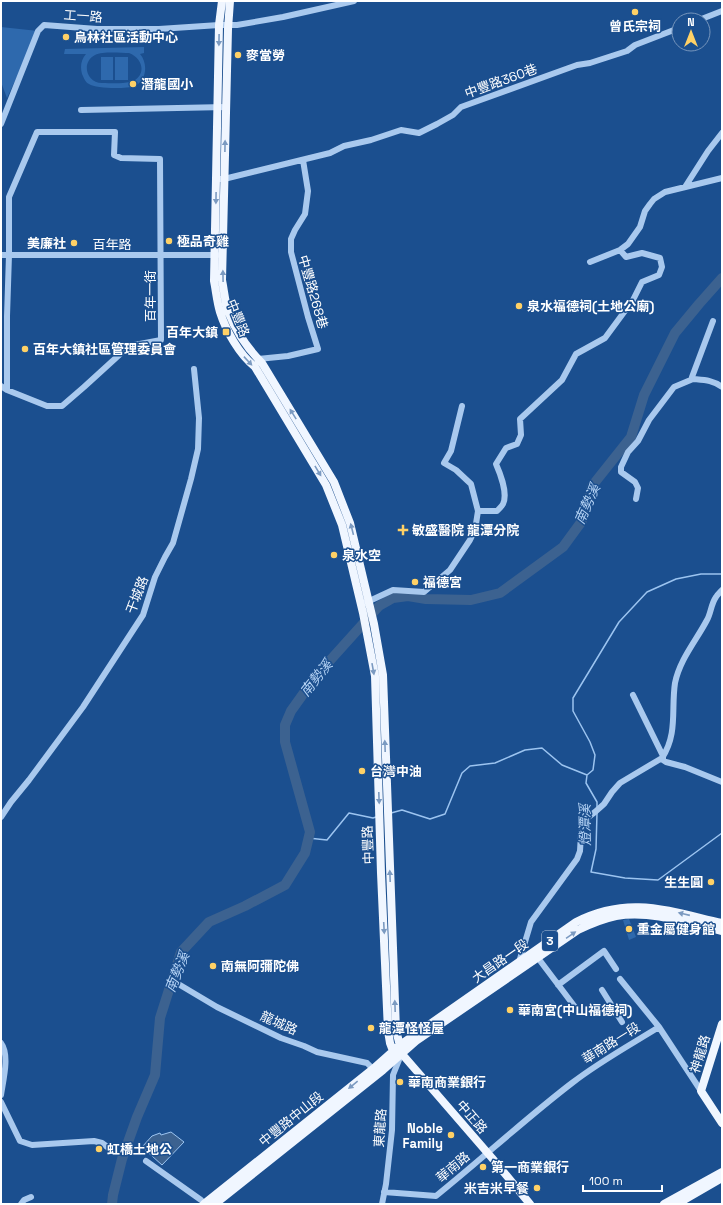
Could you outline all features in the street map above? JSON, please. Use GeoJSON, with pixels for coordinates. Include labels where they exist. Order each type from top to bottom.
{"type":"FeatureCollection","features":[{"type":"Feature","properties":{"kind":"main road","name":"中豐路"},"geometry":{"type":"LineString","coordinates":[[222,1],[219,25],[222,107]]}},
{"type":"Feature","properties":{"kind":"main road","name":"中豐路"},"geometry":{"type":"LineString","coordinates":[[230,1],[222,107],[219,255],[222,280],[228,310],[239,336],[262,363],[334,482],[350,523],[366,607],[367,630],[375,676],[382,771],[396,1030],[400,1045]]}},
{"type":"Feature","properties":{"kind":"main road","name":"中豐路"},"geometry":{"type":"LineString","coordinates":[[219,255],[214,281],[220,312],[232,340],[247,361],[255,367],[326,485],[342,525],[366,607],[374,624],[383,675],[382,771],[388,1031],[390,1043],[397,1052]]}},
{"type":"Feature","properties":{"kind":"main road","name":"大昌路一段"},"geometry":{"type":"LineString","coordinates":[[400,1045],[576,922],[588,916],[614,908],[659,908],[722,923]]}},
{"type":"Feature","properties":{"kind":"main road","name":"大昌路一段"},"geometry":{"type":"LineString","coordinates":[[397,1052],[416,1041],[578,930],[602,920],[617,916],[639,915],[661,917],[722,931]]}},
{"type":"Feature","properties":{"kind":"main road","name":"神龍路"},"geometry":{"type":"LineString","coordinates":[[701,1091],[722,1024]]}},
{"type":"Feature","properties":{"kind":"main road","name":"中正路"},"geometry":{"type":"LineString","coordinates":[[400,1045],[397,1052],[487,1153],[529,1204]]}},
{"type":"Feature","properties":{"kind":"main road","name":"中豐路中山段"},"geometry":{"type":"LineString","coordinates":[[204,1204],[373,1069],[397,1052]]}},
{"type":"Feature","properties":{"kind":"main road","name":"中豐路中山段"},"geometry":{"type":"LineString","coordinates":[[215,1204],[383,1070],[397,1052]]}},
{"type":"Feature","properties":{"kind":"main road","name":"華南路一段"},"geometry":{"type":"LineString","coordinates":[[701,1091],[722,1122]]}},
{"type":"Feature","properties":{"kind":"main road"},"geometry":{"type":"LineString","coordinates":[[664,1204],[722,1172]]}},
{"type":"Feature","properties":{"kind":"main road"},"geometry":{"type":"LineString","coordinates":[[677,1204],[722,1178]]}},
{"type":"Feature","properties":{"kind":"street","name":"工一路"},"geometry":{"type":"LineString","coordinates":[[1,124],[38,31],[44,25],[97,29],[159,29],[237,25],[283,17],[354,1]]}},
{"type":"Feature","properties":{"kind":"street"},"geometry":{"type":"LineString","coordinates":[[711,15],[722,11]]}},
{"type":"Feature","properties":{"kind":"street","name":"中豐路360巷"},"geometry":{"type":"LineString","coordinates":[[220,179],[330,153],[344,146],[371,140],[401,130],[419,133],[453,115],[461,107],[577,65],[590,63],[627,51],[635,45],[671,31]]}},
{"type":"Feature","properties":{"kind":"street"},"geometry":{"type":"LineString","coordinates":[[81,110],[222,107]]}},
{"type":"Feature","properties":{"kind":"street","name":"百年一街"},"geometry":{"type":"LineString","coordinates":[[4,388],[47,406],[62,406],[129,346],[162,340],[160,159],[121,158],[114,155],[115,132],[37,132],[9,197],[10,255]]}},
{"type":"Feature","properties":{"kind":"street"},"geometry":{"type":"LineString","coordinates":[[685,187],[708,151],[722,133]]}},
{"type":"Feature","properties":{"kind":"street","name":"中豐路268巷"},"geometry":{"type":"LineString","coordinates":[[258,359],[288,356],[318,349],[290,252],[291,239],[305,214],[308,191],[303,160]]}},
{"type":"Feature","properties":{"kind":"street"},"geometry":{"type":"LineString","coordinates":[[590,262],[620,250],[628,244],[640,228],[645,211],[654,199],[665,192],[722,178]]}},
{"type":"Feature","properties":{"kind":"street"},"geometry":{"type":"LineString","coordinates":[[478,511],[497,511],[504,503],[505,494],[500,472],[496,464],[506,448],[517,444],[521,436],[520,419],[562,380],[576,354],[605,338],[633,300],[642,282],[659,275],[662,267],[660,258],[642,253],[626,257],[620,250]]}},
{"type":"Feature","properties":{"kind":"street","name":"百年路"},"geometry":{"type":"LineString","coordinates":[[1,255],[219,255]]}},
{"type":"Feature","properties":{"kind":"street"},"geometry":{"type":"LineString","coordinates":[[4,388],[4,316],[10,255]]}},
{"type":"Feature","properties":{"kind":"street"},"geometry":{"type":"LineString","coordinates":[[693,379],[692,377],[713,321]]}},
{"type":"Feature","properties":{"kind":"street","name":"干城路"},"geometry":{"type":"LineString","coordinates":[[1,818],[11,802],[82,708],[143,615],[156,577],[173,542],[198,449],[199,418],[194,368]]}},
{"type":"Feature","properties":{"kind":"street"},"geometry":{"type":"LineString","coordinates":[[636,499],[638,488],[635,482],[622,472],[621,467],[628,452],[638,441],[649,420],[674,387],[693,379],[710,380],[722,387]]}},
{"type":"Feature","properties":{"kind":"street"},"geometry":{"type":"LineString","coordinates":[[366,607],[394,590],[424,592],[450,570],[475,530],[478,511],[471,484],[456,470],[444,463],[451,451],[462,406]]}},
{"type":"Feature","properties":{"kind":"street"},"geometry":{"type":"LineString","coordinates":[[519,962],[531,922],[577,859],[580,851],[583,824],[587,818],[598,810],[620,783],[663,756],[673,728],[675,685],[678,673],[684,658],[708,618],[715,597],[722,590]]}},
{"type":"Feature","properties":{"kind":"street"},"geometry":{"type":"LineString","coordinates":[[633,695],[663,756],[663,760],[722,782]]}},
{"type":"Feature","properties":{"kind":"street"},"geometry":{"type":"LineString","coordinates":[[558,985],[604,951],[616,969]]}},
{"type":"Feature","properties":{"kind":"street"},"geometry":{"type":"LineString","coordinates":[[538,958],[578,1011]]}},
{"type":"Feature","properties":{"kind":"street"},"geometry":{"type":"LineString","coordinates":[[620,979],[659,1027]]}},
{"type":"Feature","properties":{"kind":"street","name":"龍城路"},"geometry":{"type":"LineString","coordinates":[[180,985],[217,1007],[281,1038],[317,1052],[367,1063],[373,1069]]}},
{"type":"Feature","properties":{"kind":"street"},"geometry":{"type":"LineString","coordinates":[[602,990],[622,1022]]}},
{"type":"Feature","properties":{"kind":"street","name":"華南路一段"},"geometry":{"type":"LineString","coordinates":[[487,1153],[537,1110],[574,1082],[611,1056],[659,1027],[701,1091]]}},
{"type":"Feature","properties":{"kind":"street"},"geometry":{"type":"LineString","coordinates":[[1,1043],[3,1045],[6,1059],[1,1095]]}},
{"type":"Feature","properties":{"kind":"street","name":"東龍路"},"geometry":{"type":"LineString","coordinates":[[382,1204],[386,1184],[392,1130],[393,1075],[397,1052]]}},
{"type":"Feature","properties":{"kind":"street"},"geometry":{"type":"LineString","coordinates":[[1,1102],[20,1141],[32,1145],[94,1141],[102,1143],[114,1152]]}},
{"type":"Feature","properties":{"kind":"street","name":"華南路"},"geometry":{"type":"LineString","coordinates":[[384,1192],[436,1196],[487,1153]]}},
{"type":"Feature","properties":{"kind":"street"},"geometry":{"type":"LineString","coordinates":[[146,1161],[201,1200],[204,1204]]}},
{"type":"Feature","properties":{"kind":"street"},"geometry":{"type":"LineString","coordinates":[[436,1196],[436,1204]]}},
{"type":"Feature","properties":{"kind":"street"},"geometry":{"type":"LineString","coordinates":[[21,1204],[24,1200],[31,1197]]}},
{"type":"Feature","properties":{"kind":"shaded area"},"geometry":{"type":"Polygon","coordinates":[[[1,27],[38,31],[7,98],[1,82],[1,27]]]}},
{"type":"Feature","properties":{"kind":"shaded area"},"geometry":{"type":"Polygon","coordinates":[[[144,47],[144,53],[140,54],[143,58],[145,66],[144,76],[139,83],[131,87],[112,88],[93,86],[86,82],[82,74],[81,63],[86,54],[64,54],[65,49],[144,47]],[[107,53],[95,55],[88,62],[87,72],[92,80],[97,82],[130,82],[139,77],[142,68],[141,64],[129,53],[107,53]]]}},
{"type":"Feature","properties":{"kind":"shaded area"},"geometry":{"type":"Polygon","coordinates":[[[101,57],[113,57],[113,80],[101,80],[101,57]]]}},
{"type":"Feature","properties":{"kind":"shaded area"},"geometry":{"type":"Polygon","coordinates":[[[115,57],[128,57],[128,80],[115,80],[115,57]]]}},
{"type":"Feature","properties":{"kind":"shaded area","name":"重金屬健身館"},"geometry":{"type":"Polygon","coordinates":[[[629,919],[636,937],[629,940],[623,920],[629,919]]]}},
{"type":"Feature","properties":{"kind":"shaded area"},"geometry":{"type":"Polygon","coordinates":[[[171,1132],[184,1142],[162,1165],[142,1147],[152,1136],[160,1133],[161,1135],[171,1132]]]}},
{"type":"Feature","properties":{"kind":"waterway","name":"南勢溪"},"geometry":{"type":"LineString","coordinates":[[112,1204],[122,1159],[137,1117],[155,1075],[160,1018],[181,952],[209,922],[245,906],[285,885],[305,853],[310,832],[285,742],[285,725],[291,711],[316,676],[379,606],[393,598],[408,596],[426,599],[471,600],[500,593],[563,547],[582,521],[592,486],[631,437],[644,395],[675,333],[722,278]]}},
{"type":"Feature","properties":{"kind":"waterway"},"geometry":{"type":"LineString","coordinates":[[587,775],[593,770],[595,755],[590,742],[573,711],[573,698],[619,622],[647,592],[676,579],[701,574],[722,574]]}},
{"type":"Feature","properties":{"kind":"waterway","name":"燈潭溪"},"geometry":{"type":"LineString","coordinates":[[391,813],[402,810],[430,819],[445,814],[462,773],[470,766],[495,763],[525,750],[542,748],[562,765],[587,775],[586,783],[597,802],[597,808]]}},
{"type":"Feature","properties":{"kind":"waterway","name":"燈潭溪"},"geometry":{"type":"LineString","coordinates":[[308,838],[327,840],[349,813],[373,818],[376,817]]}},
{"type":"Feature","properties":{"kind":"waterway","name":"燈潭溪"},"geometry":{"type":"LineString","coordinates":[[597,813],[596,849],[591,872],[625,878],[658,880],[722,833]]}},
{"type":"Feature","properties":{"kind":"place","name":"曾氏宗祠"},"geometry":{"type":"Point","coordinates":[635,12]}},
{"type":"Feature","properties":{"kind":"place","name":"烏林社區活動中心"},"geometry":{"type":"Point","coordinates":[66,37]}},
{"type":"Feature","properties":{"kind":"place","name":"麥當勞"},"geometry":{"type":"Point","coordinates":[238,55]}},
{"type":"Feature","properties":{"kind":"place","name":"潛龍國小"},"geometry":{"type":"Point","coordinates":[133,84]}},
{"type":"Feature","properties":{"kind":"place","name":"極品奇雞"},"geometry":{"type":"Point","coordinates":[169,241]}},
{"type":"Feature","properties":{"kind":"place","name":"美廉社"},"geometry":{"type":"Point","coordinates":[74,243]}},
{"type":"Feature","properties":{"kind":"place","name":"泉水福德祠(土地公廟)"},"geometry":{"type":"Point","coordinates":[519,306]}},
{"type":"Feature","properties":{"kind":"place","name":"百年大鎮"},"geometry":{"type":"Point","coordinates":[226,332]}},
{"type":"Feature","properties":{"kind":"place","name":"百年大鎮社區管理委員會"},"geometry":{"type":"Point","coordinates":[25,349]}},
{"type":"Feature","properties":{"kind":"place","name":"敏盛醫院 龍潭分院"},"geometry":{"type":"Point","coordinates":[403,530]}},
{"type":"Feature","properties":{"kind":"place","name":"泉水空"},"geometry":{"type":"Point","coordinates":[334,555]}},
{"type":"Feature","properties":{"kind":"place","name":"福德宮"},"geometry":{"type":"Point","coordinates":[415,582]}},
{"type":"Feature","properties":{"kind":"place","name":"台灣中油"},"geometry":{"type":"Point","coordinates":[362,771]}},
{"type":"Feature","properties":{"kind":"place","name":"生生圓"},"geometry":{"type":"Point","coordinates":[711,882]}},
{"type":"Feature","properties":{"kind":"place","name":"重金屬健身館"},"geometry":{"type":"Point","coordinates":[629,929]}},
{"type":"Feature","properties":{"kind":"place","name":"南無阿彌陀佛"},"geometry":{"type":"Point","coordinates":[213,966]}},
{"type":"Feature","properties":{"kind":"place","name":"華南宮(中山福德祠)"},"geometry":{"type":"Point","coordinates":[510,1010]}},
{"type":"Feature","properties":{"kind":"place","name":"龍潭怪怪屋"},"geometry":{"type":"Point","coordinates":[371,1028]}},
{"type":"Feature","properties":{"kind":"place","name":"華南商業銀行"},"geometry":{"type":"Point","coordinates":[400,1082]}},
{"type":"Feature","properties":{"kind":"place","name":"Noble Family"},"geometry":{"type":"Point","coordinates":[451,1135]}},
{"type":"Feature","properties":{"kind":"place","name":"虹橋土地公"},"geometry":{"type":"Point","coordinates":[99,1149]}},
{"type":"Feature","properties":{"kind":"place","name":"第一商業銀行"},"geometry":{"type":"Point","coordinates":[483,1167]}},
{"type":"Feature","properties":{"kind":"place","name":"米吉米早餐"},"geometry":{"type":"Point","coordinates":[537,1188]}}]}
